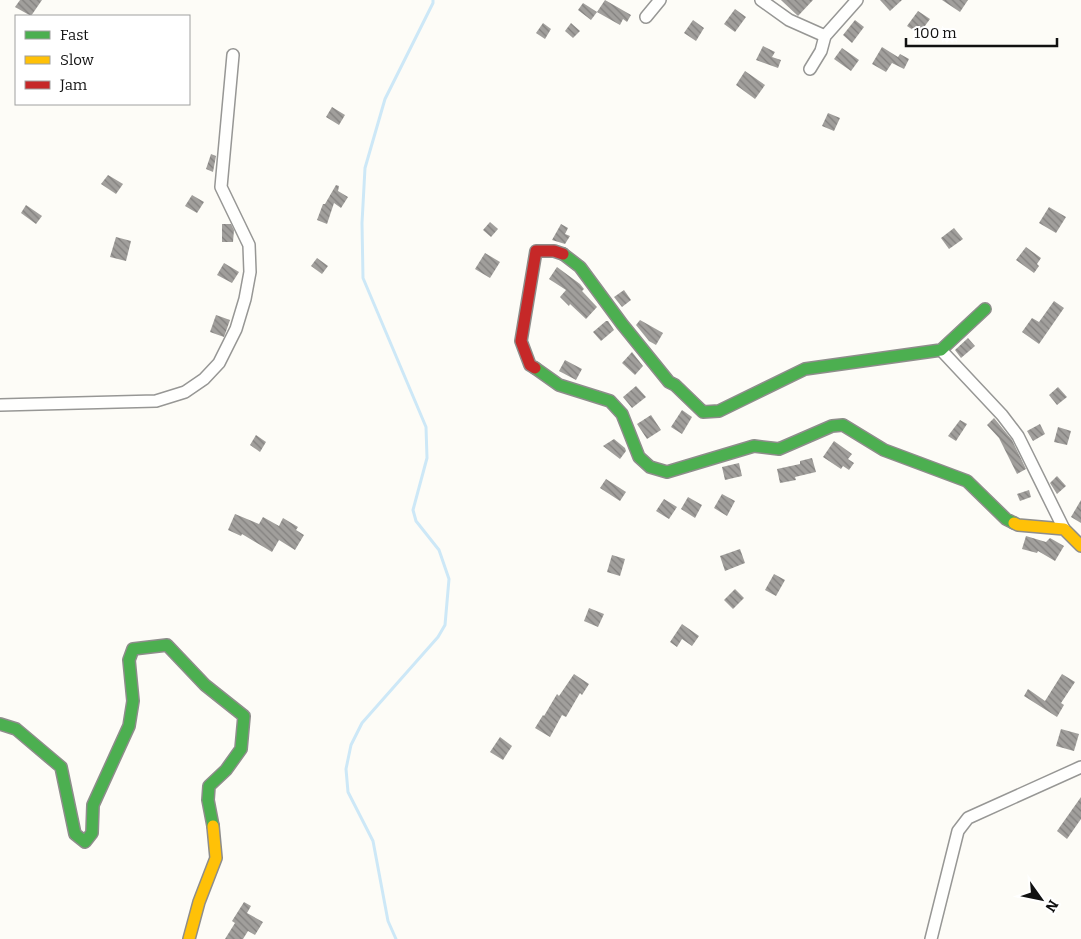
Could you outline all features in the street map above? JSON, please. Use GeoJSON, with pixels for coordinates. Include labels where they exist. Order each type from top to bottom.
{"type":"FeatureCollection","features":[{"type":"Feature","properties":{"kind":"street"},"geometry":{"type":"LineString","coordinates":[[646,17],[660,0]]}},
{"type":"Feature","properties":{"kind":"street"},"geometry":{"type":"LineString","coordinates":[[761,0],[789,20],[825,36]]}},
{"type":"Feature","properties":{"kind":"street"},"geometry":{"type":"LineString","coordinates":[[810,69],[821,51],[825,36],[858,0]]}},
{"type":"Feature","properties":{"kind":"street"},"geometry":{"type":"LineString","coordinates":[[0,405],[156,401],[186,392],[204,379],[220,363],[236,329],[245,299],[250,272],[249,245],[221,187],[233,55]]}},
{"type":"Feature","properties":{"kind":"street"},"geometry":{"type":"LineString","coordinates":[[985,309],[941,350],[805,369],[719,411],[703,412],[675,385],[669,382],[622,324],[580,267],[563,254],[554,251],[536,251],[521,341],[530,365],[559,385],[610,401],[622,414],[639,456],[650,467],[667,472],[754,446],[779,450],[832,426],[843,425],[884,450],[967,481],[1006,519],[1018,525],[1064,529]]}},
{"type":"Feature","properties":{"kind":"street"},"geometry":{"type":"LineString","coordinates":[[941,350],[1002,415],[1018,436],[1064,529],[1081,546]]}},
{"type":"Feature","properties":{"kind":"street"},"geometry":{"type":"LineString","coordinates":[[0,724],[16,728],[61,767],[75,834],[84,842],[92,833],[93,805],[129,726],[133,701],[129,660],[133,649],[167,645],[205,685],[244,716],[241,749],[226,770],[209,786],[208,800],[216,839],[216,858],[199,902],[189,939]]}},
{"type":"Feature","properties":{"kind":"street"},"geometry":{"type":"LineString","coordinates":[[931,939],[958,831],[968,818],[1081,767]]}},
{"type":"Feature","properties":{"kind":"building"},"geometry":{"type":"Polygon","coordinates":[[[20,0],[42,0],[32,15],[15,7],[20,0]]]}},
{"type":"Feature","properties":{"kind":"building"},"geometry":{"type":"Polygon","coordinates":[[[605,0],[631,15],[627,22],[623,19],[620,25],[597,12],[605,0]]]}},
{"type":"Feature","properties":{"kind":"building"},"geometry":{"type":"Polygon","coordinates":[[[781,0],[813,0],[798,16],[781,0]]]}},
{"type":"Feature","properties":{"kind":"building"},"geometry":{"type":"Polygon","coordinates":[[[880,0],[902,0],[890,11],[880,0]]]}},
{"type":"Feature","properties":{"kind":"building"},"geometry":{"type":"Polygon","coordinates":[[[942,0],[968,0],[960,12],[942,0]]]}},
{"type":"Feature","properties":{"kind":"building"},"geometry":{"type":"Polygon","coordinates":[[[583,3],[597,12],[591,20],[578,10],[583,3]]]}},
{"type":"Feature","properties":{"kind":"building"},"geometry":{"type":"Polygon","coordinates":[[[735,9],[746,17],[735,32],[724,24],[735,9]]]}},
{"type":"Feature","properties":{"kind":"building"},"geometry":{"type":"Polygon","coordinates":[[[918,11],[930,19],[919,34],[907,26],[918,11]]]}},
{"type":"Feature","properties":{"kind":"building"},"geometry":{"type":"Polygon","coordinates":[[[693,20],[704,28],[696,41],[684,33],[693,20]]]}},
{"type":"Feature","properties":{"kind":"building"},"geometry":{"type":"Polygon","coordinates":[[[855,20],[864,27],[852,43],[843,35],[855,20]]]}},
{"type":"Feature","properties":{"kind":"building"},"geometry":{"type":"Polygon","coordinates":[[[543,23],[551,29],[545,39],[536,33],[543,23]]]}},
{"type":"Feature","properties":{"kind":"building"},"geometry":{"type":"Polygon","coordinates":[[[571,23],[580,31],[573,38],[565,31],[571,23]]]}},
{"type":"Feature","properties":{"kind":"building"},"geometry":{"type":"Polygon","coordinates":[[[763,46],[775,52],[772,57],[781,60],[778,68],[756,60],[763,46]]]}},
{"type":"Feature","properties":{"kind":"building"},"geometry":{"type":"Polygon","coordinates":[[[882,47],[898,57],[900,54],[909,59],[904,69],[892,63],[886,72],[872,64],[882,47]]]}},
{"type":"Feature","properties":{"kind":"building"},"geometry":{"type":"Polygon","coordinates":[[[842,48],[859,60],[851,71],[834,59],[842,48]]]}},
{"type":"Feature","properties":{"kind":"building"},"geometry":{"type":"Polygon","coordinates":[[[745,71],[765,85],[755,99],[736,85],[745,71]]]}},
{"type":"Feature","properties":{"kind":"building"},"geometry":{"type":"Polygon","coordinates":[[[332,107],[345,115],[339,125],[326,117],[332,107]]]}},
{"type":"Feature","properties":{"kind":"building"},"geometry":{"type":"Polygon","coordinates":[[[828,113],[840,118],[834,131],[822,126],[828,113]]]}},
{"type":"Feature","properties":{"kind":"building"},"geometry":{"type":"Polygon","coordinates":[[[211,154],[216,156],[213,172],[206,169],[211,154]]]}},
{"type":"Feature","properties":{"kind":"building"},"geometry":{"type":"Polygon","coordinates":[[[108,175],[123,184],[116,194],[101,184],[108,175]]]}},
{"type":"Feature","properties":{"kind":"building"},"geometry":{"type":"Polygon","coordinates":[[[336,185],[339,186],[338,191],[348,197],[341,208],[334,203],[327,224],[317,220],[323,204],[325,204],[336,185]]]}},
{"type":"Feature","properties":{"kind":"building"},"geometry":{"type":"Polygon","coordinates":[[[192,195],[204,202],[197,213],[185,206],[192,195]]]}},
{"type":"Feature","properties":{"kind":"building"},"geometry":{"type":"Polygon","coordinates":[[[26,205],[42,216],[36,224],[21,213],[26,205]]]}},
{"type":"Feature","properties":{"kind":"building"},"geometry":{"type":"Polygon","coordinates":[[[1049,207],[1066,217],[1056,233],[1039,223],[1049,207]]]}},
{"type":"Feature","properties":{"kind":"building"},"geometry":{"type":"Polygon","coordinates":[[[490,222],[498,229],[491,237],[483,230],[490,222]]]}},
{"type":"Feature","properties":{"kind":"building"},"geometry":{"type":"Polygon","coordinates":[[[222,224],[231,224],[234,230],[233,242],[222,242],[222,224]]]}},
{"type":"Feature","properties":{"kind":"building"},"geometry":{"type":"Polygon","coordinates":[[[561,224],[568,228],[565,234],[570,236],[565,244],[552,240],[561,224]]]}},
{"type":"Feature","properties":{"kind":"building"},"geometry":{"type":"Polygon","coordinates":[[[954,228],[963,239],[949,249],[941,238],[954,228]]]}},
{"type":"Feature","properties":{"kind":"building"},"geometry":{"type":"Polygon","coordinates":[[[116,237],[131,241],[126,261],[110,257],[116,237]]]}},
{"type":"Feature","properties":{"kind":"building"},"geometry":{"type":"Polygon","coordinates":[[[1026,247],[1041,258],[1037,264],[1039,266],[1034,273],[1016,260],[1026,247]]]}},
{"type":"Feature","properties":{"kind":"building"},"geometry":{"type":"Polygon","coordinates":[[[485,253],[500,262],[490,278],[475,269],[485,253]]]}},
{"type":"Feature","properties":{"kind":"building"},"geometry":{"type":"Polygon","coordinates":[[[317,258],[328,266],[322,274],[311,266],[317,258]]]}},
{"type":"Feature","properties":{"kind":"building"},"geometry":{"type":"Polygon","coordinates":[[[224,263],[239,272],[232,283],[217,275],[224,263]]]}},
{"type":"Feature","properties":{"kind":"building"},"geometry":{"type":"Polygon","coordinates":[[[557,267],[580,284],[584,289],[582,291],[597,307],[586,319],[560,297],[566,290],[549,279],[557,267]]]}},
{"type":"Feature","properties":{"kind":"building"},"geometry":{"type":"Polygon","coordinates":[[[624,290],[631,300],[622,307],[614,297],[624,290]]]}},
{"type":"Feature","properties":{"kind":"building"},"geometry":{"type":"Polygon","coordinates":[[[1054,301],[1064,308],[1039,344],[1022,332],[1032,318],[1039,322],[1054,301]]]}},
{"type":"Feature","properties":{"kind":"building"},"geometry":{"type":"Polygon","coordinates":[[[216,315],[230,320],[224,337],[210,332],[216,315]]]}},
{"type":"Feature","properties":{"kind":"building"},"geometry":{"type":"Polygon","coordinates":[[[640,320],[663,333],[656,345],[649,341],[636,325],[640,320]]]}},
{"type":"Feature","properties":{"kind":"building"},"geometry":{"type":"Polygon","coordinates":[[[606,321],[614,330],[601,341],[593,332],[606,321]]]}},
{"type":"Feature","properties":{"kind":"building"},"geometry":{"type":"Polygon","coordinates":[[[968,338],[975,346],[961,358],[955,350],[968,338]]]}},
{"type":"Feature","properties":{"kind":"building"},"geometry":{"type":"Polygon","coordinates":[[[632,352],[643,366],[635,375],[622,363],[632,352]]]}},
{"type":"Feature","properties":{"kind":"building"},"geometry":{"type":"Polygon","coordinates":[[[565,360],[582,369],[576,380],[559,371],[565,360]]]}},
{"type":"Feature","properties":{"kind":"building"},"geometry":{"type":"Polygon","coordinates":[[[636,386],[646,397],[632,408],[623,397],[636,386]]]}},
{"type":"Feature","properties":{"kind":"building"},"geometry":{"type":"Polygon","coordinates":[[[1058,387],[1067,397],[1057,405],[1049,395],[1058,387]]]}},
{"type":"Feature","properties":{"kind":"building"},"geometry":{"type":"Polygon","coordinates":[[[682,410],[692,417],[682,434],[671,427],[682,410]]]}},
{"type":"Feature","properties":{"kind":"building"},"geometry":{"type":"Polygon","coordinates":[[[651,415],[661,430],[647,439],[637,424],[651,415]]]}},
{"type":"Feature","properties":{"kind":"building"},"geometry":{"type":"Polygon","coordinates":[[[994,418],[1012,440],[1026,469],[1017,474],[999,438],[987,425],[994,418]]]}},
{"type":"Feature","properties":{"kind":"building"},"geometry":{"type":"Polygon","coordinates":[[[960,420],[967,424],[956,441],[948,436],[960,420]]]}},
{"type":"Feature","properties":{"kind":"building"},"geometry":{"type":"Polygon","coordinates":[[[1040,424],[1045,434],[1033,441],[1027,431],[1040,424]]]}},
{"type":"Feature","properties":{"kind":"building"},"geometry":{"type":"Polygon","coordinates":[[[1058,427],[1071,431],[1067,445],[1054,442],[1058,427]]]}},
{"type":"Feature","properties":{"kind":"building"},"geometry":{"type":"Polygon","coordinates":[[[256,435],[266,442],[260,452],[250,445],[256,435]]]}},
{"type":"Feature","properties":{"kind":"building"},"geometry":{"type":"Polygon","coordinates":[[[614,439],[626,451],[620,459],[603,446],[614,439]]]}},
{"type":"Feature","properties":{"kind":"building"},"geometry":{"type":"Polygon","coordinates":[[[834,441],[852,454],[848,459],[854,463],[849,470],[843,466],[841,469],[823,457],[834,441]]]}},
{"type":"Feature","properties":{"kind":"building"},"geometry":{"type":"Polygon","coordinates":[[[812,458],[816,472],[795,477],[796,480],[780,483],[777,469],[800,464],[800,461],[812,458]]]}},
{"type":"Feature","properties":{"kind":"building"},"geometry":{"type":"Polygon","coordinates":[[[739,463],[742,476],[725,480],[722,467],[739,463]]]}},
{"type":"Feature","properties":{"kind":"building"},"geometry":{"type":"Polygon","coordinates":[[[1057,476],[1066,486],[1057,494],[1050,483],[1057,476]]]}},
{"type":"Feature","properties":{"kind":"building"},"geometry":{"type":"Polygon","coordinates":[[[606,479],[626,492],[620,501],[600,488],[606,479]]]}},
{"type":"Feature","properties":{"kind":"building"},"geometry":{"type":"Polygon","coordinates":[[[1029,490],[1031,497],[1020,501],[1017,494],[1029,490]]]}},
{"type":"Feature","properties":{"kind":"building"},"geometry":{"type":"Polygon","coordinates":[[[722,494],[735,501],[727,516],[714,508],[722,494]]]}},
{"type":"Feature","properties":{"kind":"building"},"geometry":{"type":"Polygon","coordinates":[[[688,497],[702,505],[695,518],[681,509],[688,497]]]}},
{"type":"Feature","properties":{"kind":"building"},"geometry":{"type":"Polygon","coordinates":[[[664,499],[677,507],[669,519],[656,511],[664,499]]]}},
{"type":"Feature","properties":{"kind":"building"},"geometry":{"type":"Polygon","coordinates":[[[1081,500],[1081,523],[1071,517],[1081,500]]]}},
{"type":"Feature","properties":{"kind":"building"},"geometry":{"type":"Polygon","coordinates":[[[235,514],[259,524],[263,517],[279,526],[283,518],[298,527],[296,530],[304,535],[295,550],[279,540],[272,552],[242,534],[241,536],[228,530],[235,514]]]}},
{"type":"Feature","properties":{"kind":"building"},"geometry":{"type":"Polygon","coordinates":[[[1026,536],[1046,542],[1050,538],[1064,546],[1055,561],[1038,551],[1037,553],[1022,549],[1026,536]]]}},
{"type":"Feature","properties":{"kind":"building"},"geometry":{"type":"Polygon","coordinates":[[[740,549],[745,563],[725,571],[720,556],[740,549]]]}},
{"type":"Feature","properties":{"kind":"building"},"geometry":{"type":"Polygon","coordinates":[[[612,555],[625,559],[620,576],[607,572],[612,555]]]}},
{"type":"Feature","properties":{"kind":"building"},"geometry":{"type":"Polygon","coordinates":[[[774,574],[785,580],[776,596],[765,590],[774,574]]]}},
{"type":"Feature","properties":{"kind":"building"},"geometry":{"type":"Polygon","coordinates":[[[735,589],[744,598],[733,609],[724,600],[735,589]]]}},
{"type":"Feature","properties":{"kind":"building"},"geometry":{"type":"Polygon","coordinates":[[[589,608],[604,614],[598,627],[584,621],[589,608]]]}},
{"type":"Feature","properties":{"kind":"building"},"geometry":{"type":"Polygon","coordinates":[[[682,624],[699,636],[692,646],[682,639],[677,647],[670,642],[682,624]]]}},
{"type":"Feature","properties":{"kind":"building"},"geometry":{"type":"Polygon","coordinates":[[[574,674],[589,684],[582,695],[580,693],[566,717],[562,715],[550,737],[535,728],[557,694],[559,696],[574,674]]]}},
{"type":"Feature","properties":{"kind":"building"},"geometry":{"type":"Polygon","coordinates":[[[1062,674],[1075,682],[1061,703],[1064,705],[1057,717],[1024,696],[1028,689],[1045,701],[1062,674]]]}},
{"type":"Feature","properties":{"kind":"building"},"geometry":{"type":"Polygon","coordinates":[[[1061,729],[1079,734],[1074,751],[1056,746],[1061,729]]]}},
{"type":"Feature","properties":{"kind":"building"},"geometry":{"type":"Polygon","coordinates":[[[500,737],[512,746],[503,760],[490,752],[500,737]]]}},
{"type":"Feature","properties":{"kind":"building"},"geometry":{"type":"Polygon","coordinates":[[[1081,797],[1081,819],[1067,839],[1057,831],[1081,797]]]}},
{"type":"Feature","properties":{"kind":"building"},"geometry":{"type":"Polygon","coordinates":[[[244,902],[251,906],[247,913],[263,922],[255,935],[248,931],[243,939],[225,939],[235,923],[232,921],[244,902]]]}},
{"type":"Feature","properties":{"kind":"waterway"},"geometry":{"type":"LineString","coordinates":[[396,939],[388,921],[373,841],[348,792],[346,769],[351,745],[362,723],[438,637],[445,625],[449,579],[439,550],[416,521],[413,510],[427,458],[426,427],[363,278],[362,223],[365,168],[385,99],[433,0]]}},
{"type":"Feature","properties":{"kind":"traffic: fast"},"geometry":{"type":"LineString","coordinates":[[563,254],[580,267],[622,324],[669,382],[675,385],[703,412],[719,411],[805,369],[941,350],[985,309]]}},
{"type":"Feature","properties":{"kind":"traffic: fast"},"geometry":{"type":"LineString","coordinates":[[535,368],[559,385],[610,401],[622,414],[639,457],[650,467],[667,472],[754,446],[779,449],[832,426],[843,425],[884,450],[967,481],[1006,519],[1014,523]]}},
{"type":"Feature","properties":{"kind":"traffic: fast"},"geometry":{"type":"LineString","coordinates":[[0,724],[16,729],[61,767],[75,834],[85,842],[92,833],[93,805],[129,726],[133,701],[129,660],[133,649],[167,645],[205,685],[244,716],[241,749],[226,770],[209,786],[208,800],[213,826]]}},
{"type":"Feature","properties":{"kind":"traffic: slow"},"geometry":{"type":"LineString","coordinates":[[1014,523],[1018,525],[1064,529],[1081,546]]}},
{"type":"Feature","properties":{"kind":"traffic: slow"},"geometry":{"type":"LineString","coordinates":[[189,939],[199,902],[216,858],[213,826]]}},
{"type":"Feature","properties":{"kind":"traffic: jam"},"geometry":{"type":"LineString","coordinates":[[535,368],[530,365],[521,341],[536,251],[554,251],[563,254]]}}]}
